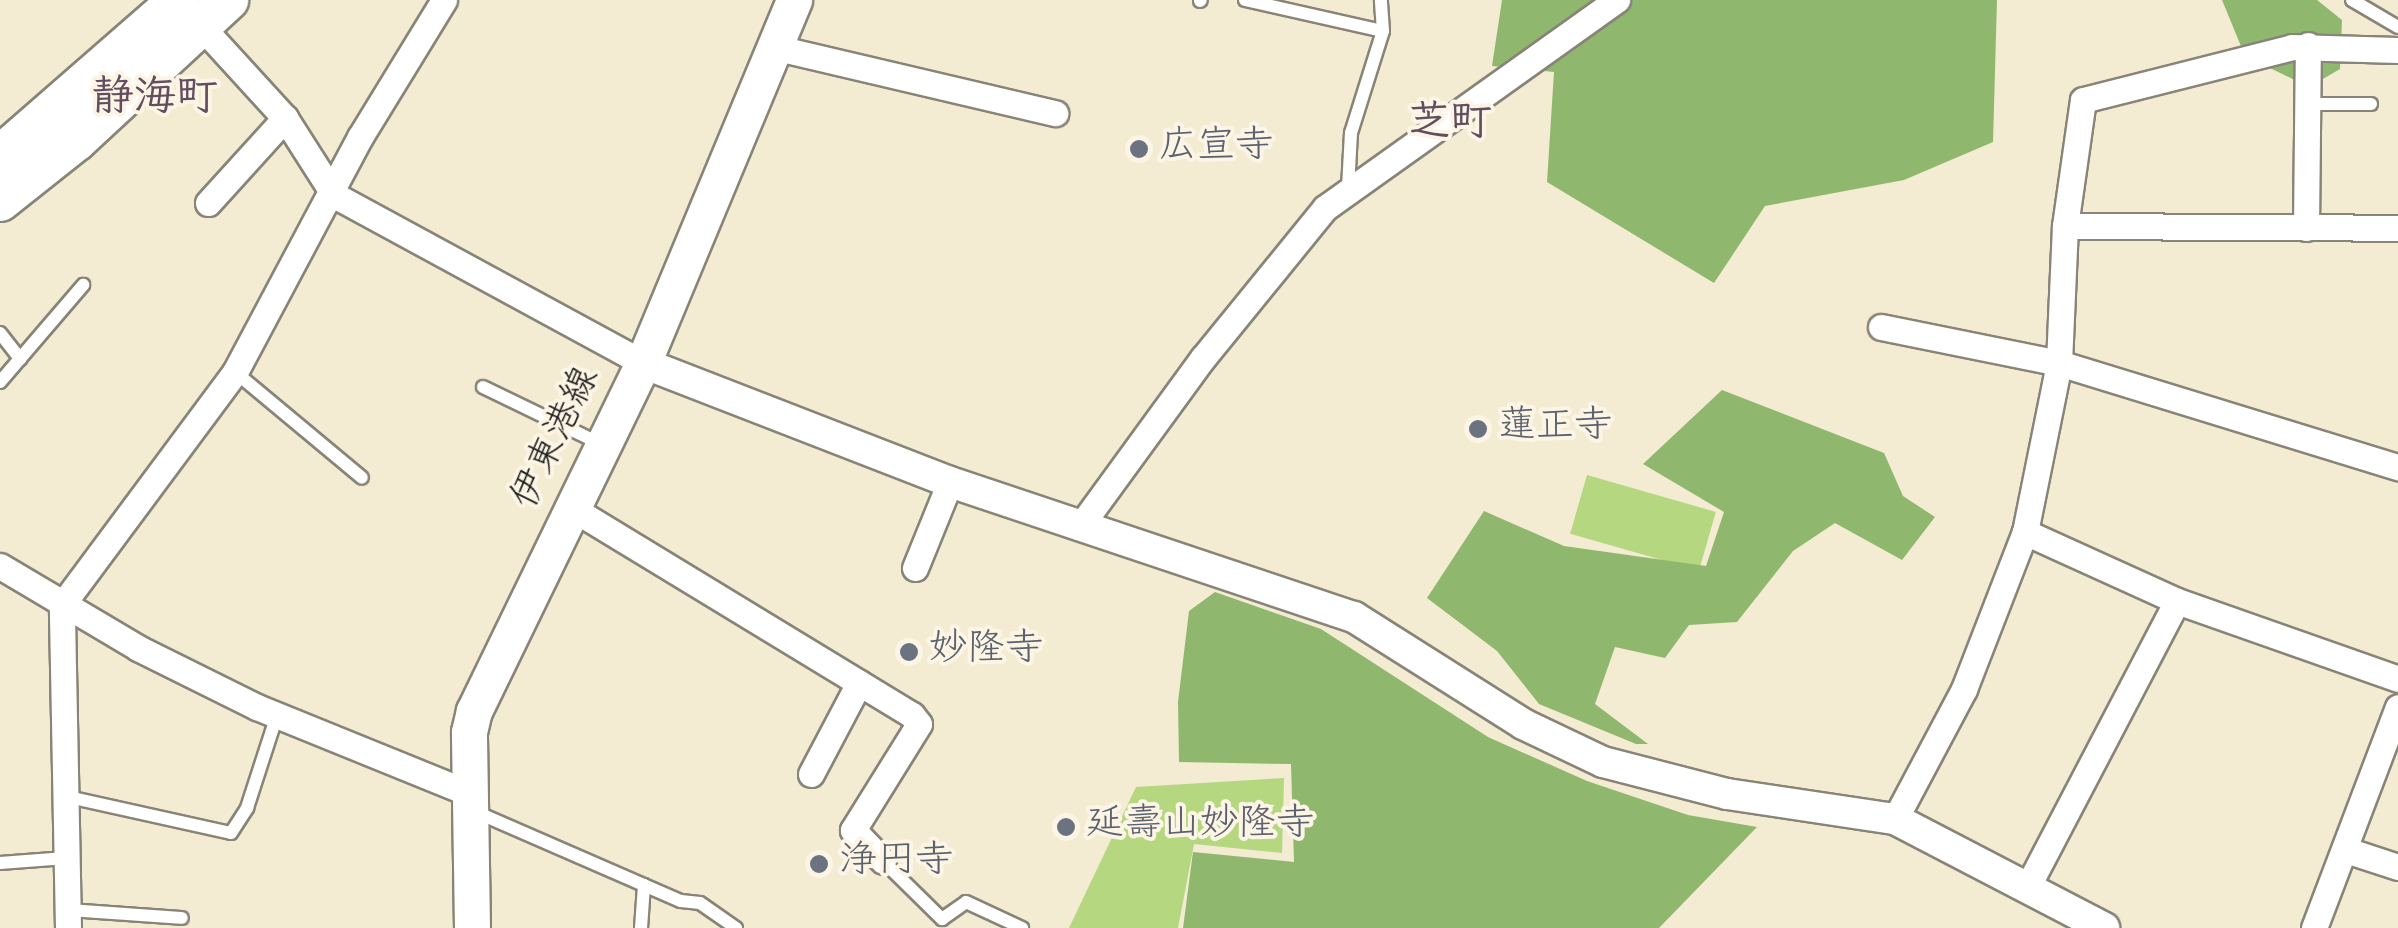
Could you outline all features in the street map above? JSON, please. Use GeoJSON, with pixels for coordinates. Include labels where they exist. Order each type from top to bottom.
{"type":"FeatureCollection","features":[{"type":"Feature","properties":{"kind":"highway"},"geometry":{"type":"LineString","coordinates":[[0,156],[192,5]]}},
{"type":"Feature","properties":{"kind":"highway"},"geometry":{"type":"LineString","coordinates":[[0,201],[78,140],[192,5]]}},
{"type":"Feature","properties":{"kind":"main road","name":"伊東港線"},"geometry":{"type":"LineString","coordinates":[[472,928],[469,801],[474,711],[600,444],[643,363],[794,0]]}},
{"type":"Feature","properties":{"kind":"street"},"geometry":{"type":"LineString","coordinates":[[68,919],[62,605],[235,372],[334,195],[360,137],[444,0]]}},
{"type":"Feature","properties":{"kind":"street"},"geometry":{"type":"LineString","coordinates":[[1081,525],[1203,358],[1348,188],[1413,150],[1617,0]]}},
{"type":"Feature","properties":{"kind":"street"},"geometry":{"type":"LineString","coordinates":[[192,5],[285,118],[334,195],[643,363],[950,482],[1354,617],[1523,724],[1603,762],[1727,794],[1896,819],[2030,884],[2104,928]]}},
{"type":"Feature","properties":{"kind":"street"},"geometry":{"type":"LineString","coordinates":[[1896,819],[1964,689],[2025,532],[2059,363],[2065,226],[2083,100],[2308,45],[2398,50]]}},
{"type":"Feature","properties":{"kind":"street"},"geometry":{"type":"LineString","coordinates":[[2306,228],[2308,45]]}},
{"type":"Feature","properties":{"kind":"street"},"geometry":{"type":"LineString","coordinates":[[773,48],[1055,113]]}},
{"type":"Feature","properties":{"kind":"street"},"geometry":{"type":"LineString","coordinates":[[208,203],[285,118]]}},
{"type":"Feature","properties":{"kind":"street"},"geometry":{"type":"LineString","coordinates":[[2065,226],[2398,228]]}},
{"type":"Feature","properties":{"kind":"street"},"geometry":{"type":"LineString","coordinates":[[1881,328],[2059,363],[2398,467]]}},
{"type":"Feature","properties":{"kind":"street"},"geometry":{"type":"LineString","coordinates":[[915,568],[950,482]]}},
{"type":"Feature","properties":{"kind":"street"},"geometry":{"type":"LineString","coordinates":[[570,507],[920,724],[852,830],[883,861]]}},
{"type":"Feature","properties":{"kind":"street"},"geometry":{"type":"LineString","coordinates":[[2025,532],[2177,601],[2398,678]]}},
{"type":"Feature","properties":{"kind":"street"},"geometry":{"type":"LineString","coordinates":[[0,566],[62,605],[277,715],[469,801]]}},
{"type":"Feature","properties":{"kind":"street"},"geometry":{"type":"LineString","coordinates":[[2030,884],[2177,601]]}},
{"type":"Feature","properties":{"kind":"street"},"geometry":{"type":"LineString","coordinates":[[811,774],[859,683]]}},
{"type":"Feature","properties":{"kind":"street"},"geometry":{"type":"LineString","coordinates":[[2314,928],[2398,707]]}},
{"type":"Feature","properties":{"kind":"street"},"geometry":{"type":"LineString","coordinates":[[2346,850],[2398,867]]}},
{"type":"Feature","properties":{"kind":"lane"},"geometry":{"type":"LineString","coordinates":[[1246,0],[1384,31]]}},
{"type":"Feature","properties":{"kind":"lane"},"geometry":{"type":"LineString","coordinates":[[1348,188],[1351,134],[1384,31],[1381,0]]}},
{"type":"Feature","properties":{"kind":"lane"},"geometry":{"type":"LineString","coordinates":[[2352,0],[2398,27]]}},
{"type":"Feature","properties":{"kind":"lane"},"geometry":{"type":"LineString","coordinates":[[2307,104],[2371,104]]}},
{"type":"Feature","properties":{"kind":"lane"},"geometry":{"type":"LineString","coordinates":[[0,382],[83,285]]}},
{"type":"Feature","properties":{"kind":"lane"},"geometry":{"type":"LineString","coordinates":[[0,334],[20,359]]}},
{"type":"Feature","properties":{"kind":"lane"},"geometry":{"type":"LineString","coordinates":[[235,372],[362,478]]}},
{"type":"Feature","properties":{"kind":"lane"},"geometry":{"type":"LineString","coordinates":[[483,386],[600,444]]}},
{"type":"Feature","properties":{"kind":"lane"},"geometry":{"type":"LineString","coordinates":[[64,796],[231,833],[247,808],[277,715]]}},
{"type":"Feature","properties":{"kind":"lane"},"geometry":{"type":"LineString","coordinates":[[469,801],[644,886],[700,903],[736,928]]}},
{"type":"Feature","properties":{"kind":"lane"},"geometry":{"type":"LineString","coordinates":[[0,863],[66,858]]}},
{"type":"Feature","properties":{"kind":"lane"},"geometry":{"type":"LineString","coordinates":[[883,861],[942,919],[966,902],[1022,928]]}},
{"type":"Feature","properties":{"kind":"lane"},"geometry":{"type":"LineString","coordinates":[[640,928],[644,886]]}},
{"type":"Feature","properties":{"kind":"lane"},"geometry":{"type":"LineString","coordinates":[[68,919],[182,918]]}},
{"type":"Feature","properties":{"kind":"green space"},"geometry":{"type":"Polygon","coordinates":[[[1502,0],[1997,0],[1993,142],[1904,180],[1765,206],[1714,283],[1547,182],[1554,72],[1492,66],[1502,0]]]}},
{"type":"Feature","properties":{"kind":"green space"},"geometry":{"type":"Polygon","coordinates":[[[2222,0],[2317,0],[2342,20],[2340,69],[2309,87],[2245,56],[2222,0]]]}},
{"type":"Feature","properties":{"kind":"green space"},"geometry":{"type":"Polygon","coordinates":[[[1722,390],[1884,453],[1903,496],[1935,517],[1902,560],[1835,523],[1793,551],[1737,622],[1689,625],[1665,658],[1615,647],[1595,704],[1648,744],[1636,744],[1539,704],[1497,651],[1427,598],[1484,511],[1564,546],[1706,566],[1724,512],[1643,464],[1722,390]]]}},
{"type":"Feature","properties":{"kind":"green space"},"geometry":{"type":"Polygon","coordinates":[[[1587,475],[1716,512],[1699,571],[1570,534],[1587,475]]]}},
{"type":"Feature","properties":{"kind":"green space"},"geometry":{"type":"Polygon","coordinates":[[[1215,592],[1321,629],[1488,737],[1587,781],[1688,815],[1757,827],[1659,928],[1183,928],[1193,852],[1294,862],[1291,764],[1179,762],[1178,702],[1189,611],[1215,592]]]}},
{"type":"Feature","properties":{"kind":"green space"},"geometry":{"type":"Polygon","coordinates":[[[1284,778],[1282,853],[1194,844],[1178,928],[1069,928],[1136,787],[1284,778]]]}},
{"type":"Feature","properties":{"kind":"place","name":"広宣寺"},"geometry":{"type":"Point","coordinates":[1139,149]}},
{"type":"Feature","properties":{"kind":"place","name":"蓮正寺"},"geometry":{"type":"Point","coordinates":[1478,429]}},
{"type":"Feature","properties":{"kind":"place","name":"妙隆寺"},"geometry":{"type":"Point","coordinates":[909,652]}},
{"type":"Feature","properties":{"kind":"place","name":"延壽山妙隆寺"},"geometry":{"type":"Point","coordinates":[1066,827]}},
{"type":"Feature","properties":{"kind":"place","name":"浄円寺"},"geometry":{"type":"Point","coordinates":[819,864]}},
{"type":"Feature","properties":{"kind":"district","name":"静海町"},"geometry":{"type":"Point","coordinates":[155,101]}},
{"type":"Feature","properties":{"kind":"district","name":"芝町"},"geometry":{"type":"Point","coordinates":[1450,126]}}]}
